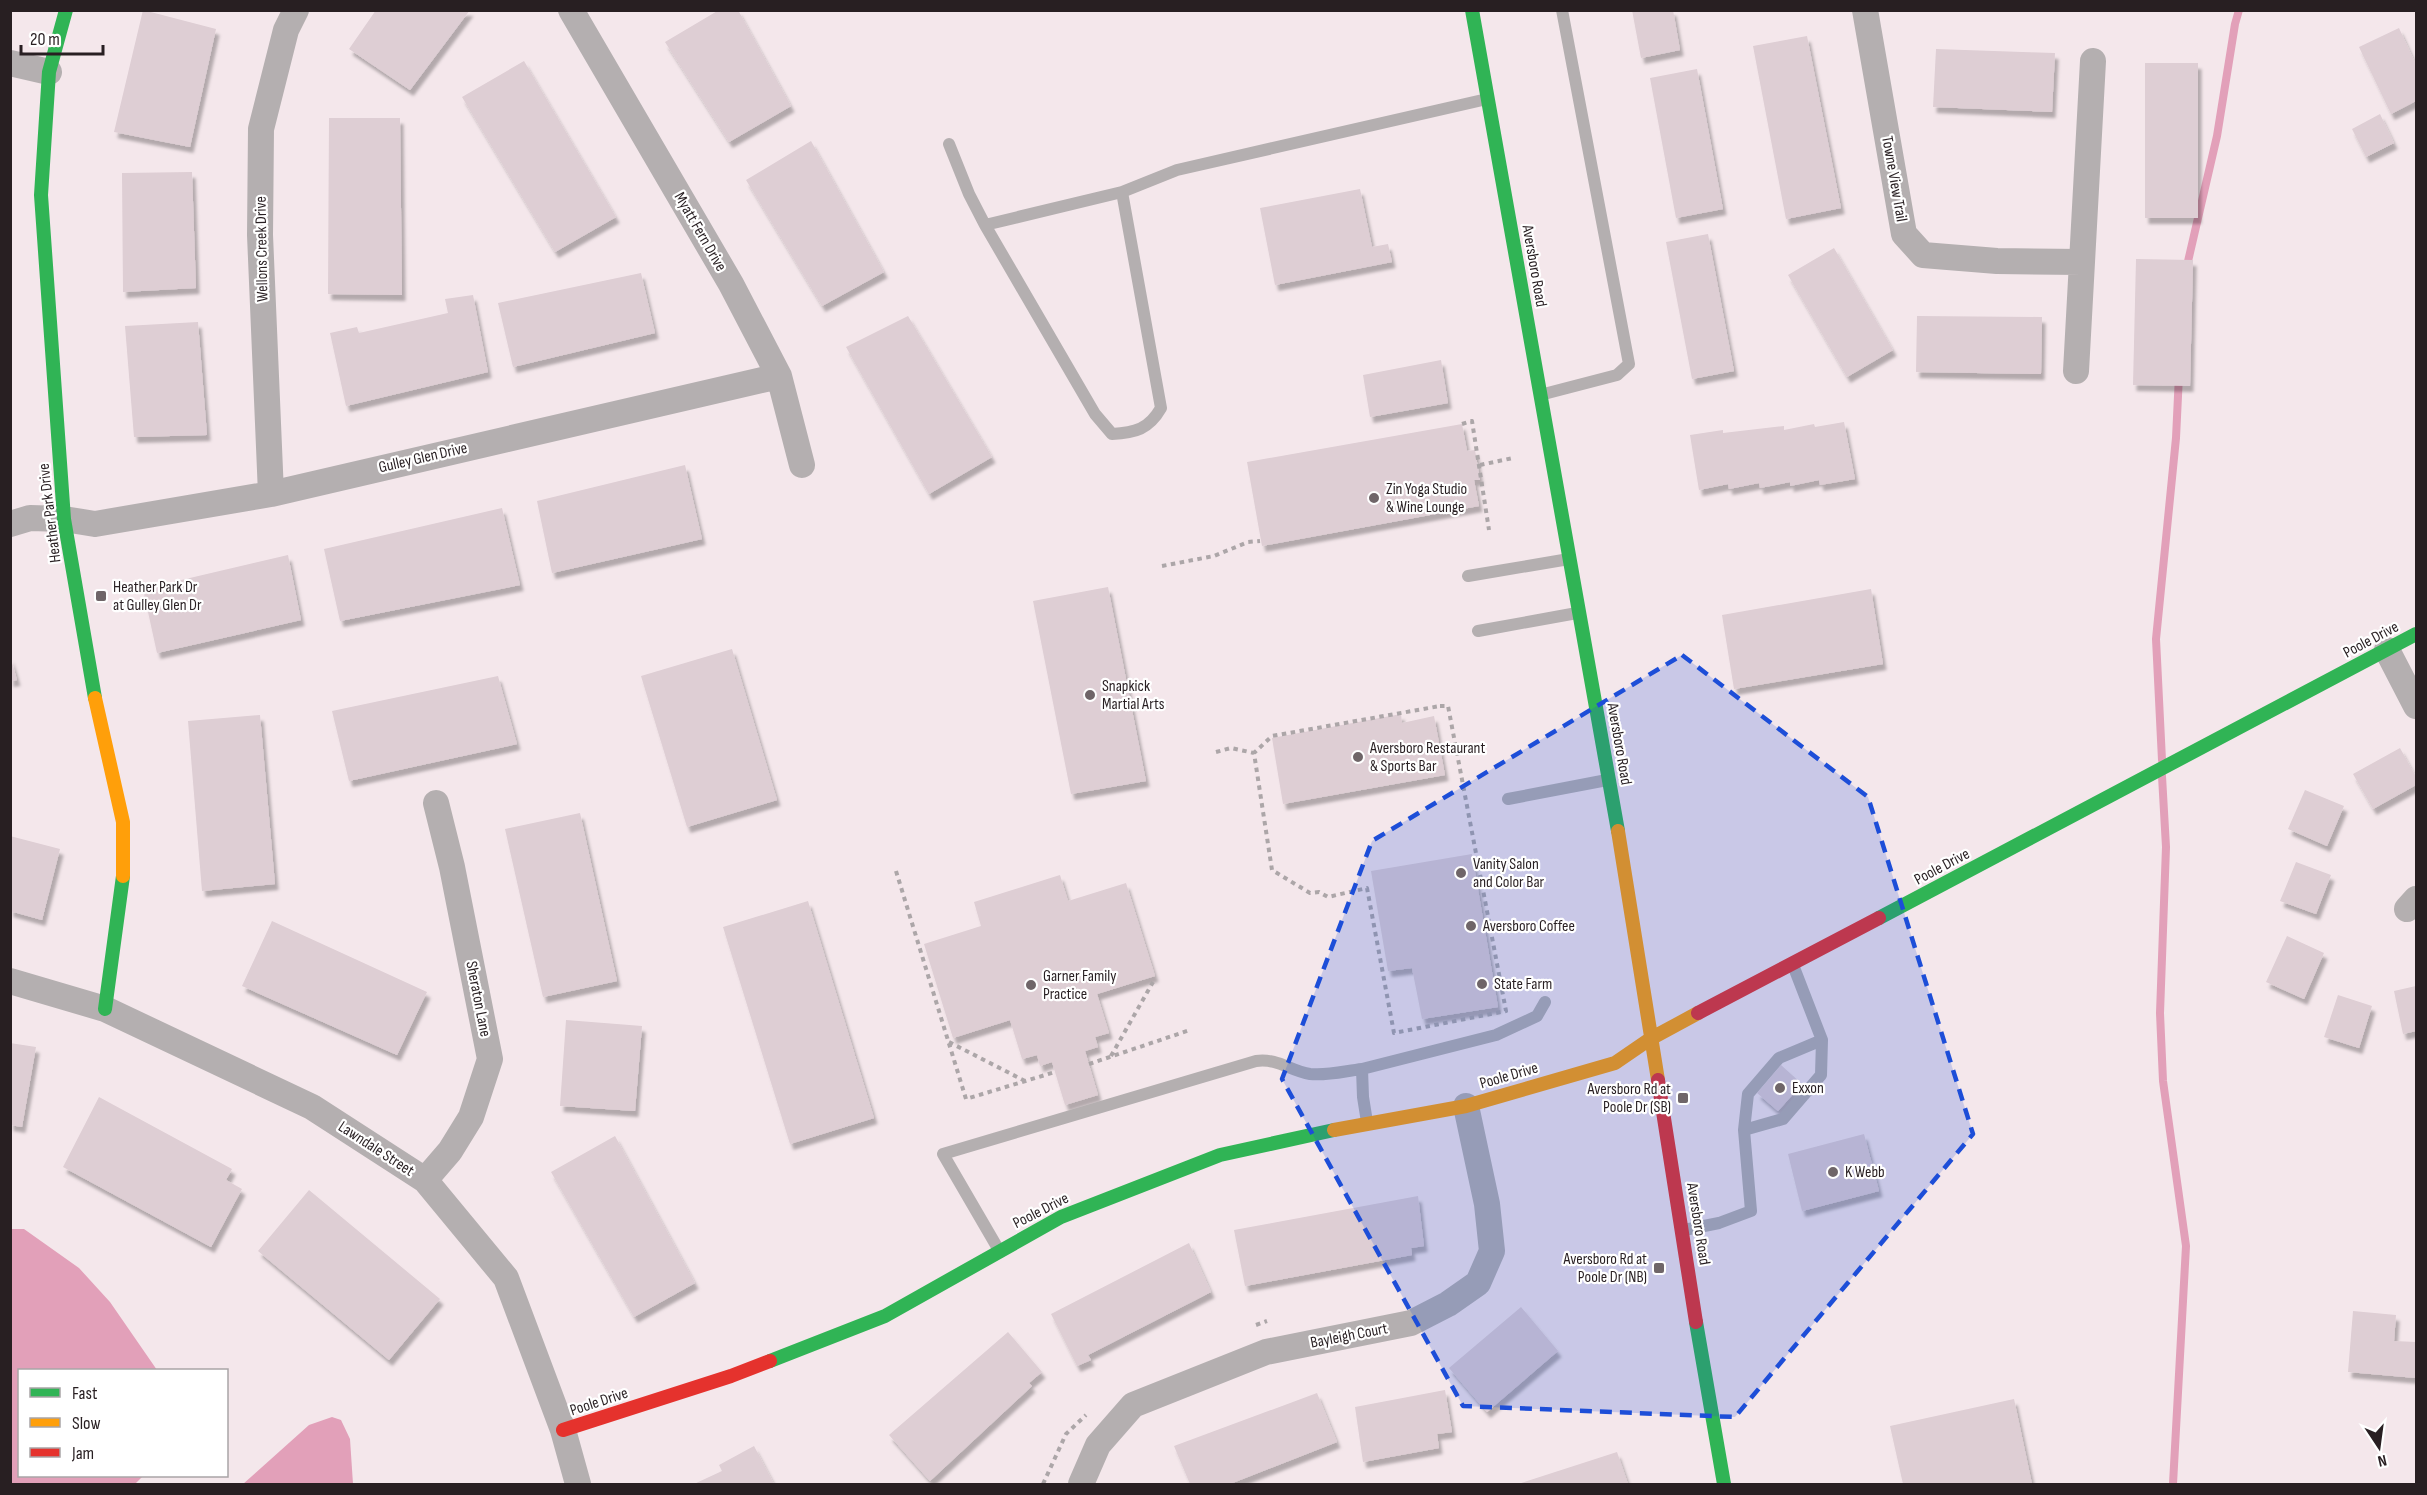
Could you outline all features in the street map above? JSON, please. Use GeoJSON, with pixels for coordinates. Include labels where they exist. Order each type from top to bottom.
{"type":"FeatureCollection","features":[{"type":"Feature","properties":{"kind":"street","name":"Heather Park Drive"},"geometry":{"type":"LineString","coordinates":[[66,10],[49,72],[41,195],[64,519],[93,682],[123,822],[123,887],[105,1009]]}},
{"type":"Feature","properties":{"kind":"street","name":"Wellons Creek Drive"},"geometry":{"type":"LineString","coordinates":[[271,494],[260,235],[261,129],[286,30],[296,10]]}},
{"type":"Feature","properties":{"kind":"street","name":"Myatt Fern Drive"},"geometry":{"type":"LineString","coordinates":[[571,10],[731,284],[779,376],[802,465]]}},
{"type":"Feature","properties":{"kind":"street","name":"Aversboro Road"},"geometry":{"type":"LineString","coordinates":[[1472,10],[1609,780],[1724,1485]]}},
{"type":"Feature","properties":{"kind":"street","name":"Towne View Trail"},"geometry":{"type":"LineString","coordinates":[[1865,10],[1904,234],[1923,255],[1997,261],[2082,262]]}},
{"type":"Feature","properties":{"kind":"street"},"geometry":{"type":"LineString","coordinates":[[2076,371],[2093,61]]}},
{"type":"Feature","properties":{"kind":"street"},"geometry":{"type":"LineString","coordinates":[[10,63],[49,72]]}},
{"type":"Feature","properties":{"kind":"street","name":"Gulley Glen Drive"},"geometry":{"type":"LineString","coordinates":[[10,524],[30,518],[64,519],[95,524],[271,494],[779,376]]}},
{"type":"Feature","properties":{"kind":"street","name":"Poole Drive"},"geometry":{"type":"LineString","coordinates":[[563,1430],[731,1376],[885,1316],[1061,1217],[1220,1155],[1367,1123],[1466,1106],[1615,1063],[1650,1039],[2416,634]]}},
{"type":"Feature","properties":{"kind":"street"},"geometry":{"type":"LineString","coordinates":[[2386,650],[2416,706]]}},
{"type":"Feature","properties":{"kind":"street","name":"Sheraton Lane"},"geometry":{"type":"LineString","coordinates":[[425,1180],[450,1151],[471,1117],[490,1059],[452,867],[436,803]]}},
{"type":"Feature","properties":{"kind":"street","name":"Lawndale Street"},"geometry":{"type":"LineString","coordinates":[[10,981],[105,1009],[312,1107],[425,1180],[506,1278],[563,1430],[578,1485]]}},
{"type":"Feature","properties":{"kind":"street","name":"Bayleigh Court"},"geometry":{"type":"LineString","coordinates":[[1081,1485],[1098,1445],[1133,1405],[1266,1352],[1411,1323],[1448,1304],[1478,1283],[1491,1251],[1487,1203],[1466,1106]]}},
{"type":"Feature","properties":{"kind":"lane"},"geometry":{"type":"LineString","coordinates":[[1539,395],[1617,375],[1629,364],[1562,10]]}},
{"type":"Feature","properties":{"kind":"lane"},"geometry":{"type":"LineString","coordinates":[[985,225],[1122,192],[1177,170],[1488,99]]}},
{"type":"Feature","properties":{"kind":"lane"},"geometry":{"type":"LineString","coordinates":[[949,144],[969,194],[985,225],[1095,414],[1112,434],[1129,433],[1154,422],[1161,408],[1122,192]]}},
{"type":"Feature","properties":{"kind":"lane"},"geometry":{"type":"LineString","coordinates":[[1468,576],[1570,558]]}},
{"type":"Feature","properties":{"kind":"lane"},"geometry":{"type":"LineString","coordinates":[[1478,631],[1579,613]]}},
{"type":"Feature","properties":{"kind":"lane"},"geometry":{"type":"LineString","coordinates":[[1508,799],[1609,780]]}},
{"type":"Feature","properties":{"kind":"lane"},"geometry":{"type":"LineString","coordinates":[[1744,1130],[1783,1119],[1821,1076],[1822,1040],[1792,965]]}},
{"type":"Feature","properties":{"kind":"lane"},"geometry":{"type":"LineString","coordinates":[[1000,1251],[943,1154],[1256,1061],[1270,1059],[1308,1074],[1330,1074],[1362,1069],[1496,1035],[1537,1016],[1545,1002]]}},
{"type":"Feature","properties":{"kind":"lane"},"geometry":{"type":"LineString","coordinates":[[1683,1230],[1719,1223],[1751,1211],[1744,1130],[1748,1094],[1779,1058],[1822,1040]]}},
{"type":"Feature","properties":{"kind":"lane"},"geometry":{"type":"LineString","coordinates":[[1362,1069],[1367,1123]]}},
{"type":"Feature","properties":{"kind":"path"},"geometry":{"type":"LineString","coordinates":[[1462,424],[1472,422],[1490,530]]}},
{"type":"Feature","properties":{"kind":"path"},"geometry":{"type":"LineString","coordinates":[[1480,465],[1513,458]]}},
{"type":"Feature","properties":{"kind":"path"},"geometry":{"type":"LineString","coordinates":[[1162,566],[1214,556],[1248,542],[1260,540]]}},
{"type":"Feature","properties":{"kind":"path"},"geometry":{"type":"LineString","coordinates":[[1448,706],[1506,1011],[1394,1033],[1367,888],[1328,897],[1319,892],[1310,893],[1272,870],[1254,753],[1272,736],[1448,706]]}},
{"type":"Feature","properties":{"kind":"path"},"geometry":{"type":"LineString","coordinates":[[1216,752],[1231,748],[1254,753]]}},
{"type":"Feature","properties":{"kind":"path"},"geometry":{"type":"LineString","coordinates":[[896,871],[966,1099],[1056,1072]]}},
{"type":"Feature","properties":{"kind":"path"},"geometry":{"type":"LineString","coordinates":[[1110,1056],[1153,982]]}},
{"type":"Feature","properties":{"kind":"path"},"geometry":{"type":"LineString","coordinates":[[1089,1064],[1190,1030]]}},
{"type":"Feature","properties":{"kind":"path"},"geometry":{"type":"LineString","coordinates":[[949,1042],[1026,1081]]}},
{"type":"Feature","properties":{"kind":"highlighted area"},"geometry":{"type":"Polygon","coordinates":[[[1682,655],[1868,797],[1973,1134],[1735,1417],[1463,1406],[1282,1079],[1372,841],[1682,655]]]}},
{"type":"Feature","properties":{"kind":"shaded area"},"geometry":{"type":"Polygon","coordinates":[[[11,1229],[24,1229],[79,1268],[110,1302],[156,1369],[18,1369],[18,1477],[142,1477],[135,1484],[11,1484],[11,1229]]]}},
{"type":"Feature","properties":{"kind":"shaded area"},"geometry":{"type":"Polygon","coordinates":[[[332,1417],[341,1420],[350,1439],[353,1484],[243,1484],[309,1425],[332,1417]]]}},
{"type":"Feature","properties":{"kind":"building"},"geometry":{"type":"Polygon","coordinates":[[[143,10],[216,29],[190,147],[114,132],[143,10]]]}},
{"type":"Feature","properties":{"kind":"building"},"geometry":{"type":"Polygon","coordinates":[[[376,10],[470,10],[410,90],[349,49],[376,10]]]}},
{"type":"Feature","properties":{"kind":"building"},"geometry":{"type":"Polygon","coordinates":[[[719,10],[738,10],[791,106],[729,142],[665,42],[719,10]]]}},
{"type":"Feature","properties":{"kind":"building"},"geometry":{"type":"Polygon","coordinates":[[[1632,10],[1673,10],[1680,50],[1641,58],[1632,10]]]}},
{"type":"Feature","properties":{"kind":"building"},"geometry":{"type":"Polygon","coordinates":[[[2399,28],[2416,65],[2416,101],[2391,114],[2359,47],[2399,28]]]}},
{"type":"Feature","properties":{"kind":"building"},"geometry":{"type":"Polygon","coordinates":[[[1807,36],[1841,208],[1786,219],[1753,46],[1807,36]]]}},
{"type":"Feature","properties":{"kind":"building"},"geometry":{"type":"Polygon","coordinates":[[[1936,49],[2055,53],[2052,112],[1933,107],[1936,49]]]}},
{"type":"Feature","properties":{"kind":"building"},"geometry":{"type":"Polygon","coordinates":[[[524,61],[616,217],[555,252],[462,97],[524,61]]]}},
{"type":"Feature","properties":{"kind":"building"},"geometry":{"type":"Polygon","coordinates":[[[2145,63],[2198,63],[2198,218],[2145,218],[2145,63]]]}},
{"type":"Feature","properties":{"kind":"building"},"geometry":{"type":"Polygon","coordinates":[[[1697,69],[1723,209],[1676,218],[1650,78],[1697,69]]]}},
{"type":"Feature","properties":{"kind":"building"},"geometry":{"type":"Polygon","coordinates":[[[2380,114],[2394,143],[2366,157],[2352,129],[2380,114]]]}},
{"type":"Feature","properties":{"kind":"building"},"geometry":{"type":"Polygon","coordinates":[[[329,118],[400,118],[402,295],[328,294],[329,118]]]}},
{"type":"Feature","properties":{"kind":"building"},"geometry":{"type":"Polygon","coordinates":[[[811,141],[884,272],[822,306],[746,180],[811,141]]]}},
{"type":"Feature","properties":{"kind":"building"},"geometry":{"type":"Polygon","coordinates":[[[192,172],[196,288],[123,292],[122,173],[192,172]]]}},
{"type":"Feature","properties":{"kind":"building"},"geometry":{"type":"Polygon","coordinates":[[[1360,189],[1372,247],[1388,244],[1392,262],[1275,285],[1260,208],[1360,189]]]}},
{"type":"Feature","properties":{"kind":"building"},"geometry":{"type":"Polygon","coordinates":[[[1708,234],[1734,371],[1692,379],[1666,242],[1708,234]]]}},
{"type":"Feature","properties":{"kind":"building"},"geometry":{"type":"Polygon","coordinates":[[[1834,248],[1893,350],[1847,377],[1788,275],[1834,248]]]}},
{"type":"Feature","properties":{"kind":"building"},"geometry":{"type":"Polygon","coordinates":[[[2136,259],[2193,260],[2190,386],[2133,385],[2136,259]]]}},
{"type":"Feature","properties":{"kind":"building"},"geometry":{"type":"Polygon","coordinates":[[[641,273],[655,333],[513,367],[498,303],[641,273]]]}},
{"type":"Feature","properties":{"kind":"building"},"geometry":{"type":"Polygon","coordinates":[[[473,295],[488,372],[346,406],[330,333],[357,327],[359,333],[448,313],[445,299],[473,295]]]}},
{"type":"Feature","properties":{"kind":"building"},"geometry":{"type":"Polygon","coordinates":[[[908,316],[992,457],[929,494],[846,347],[908,316]]]}},
{"type":"Feature","properties":{"kind":"building"},"geometry":{"type":"Polygon","coordinates":[[[1917,316],[2042,317],[2041,374],[1916,372],[1917,316]]]}},
{"type":"Feature","properties":{"kind":"building"},"geometry":{"type":"Polygon","coordinates":[[[198,322],[207,435],[134,437],[125,326],[198,322]]]}},
{"type":"Feature","properties":{"kind":"building"},"geometry":{"type":"Polygon","coordinates":[[[1441,360],[1448,403],[1370,417],[1363,375],[1441,360]]]}},
{"type":"Feature","properties":{"kind":"building"},"geometry":{"type":"Polygon","coordinates":[[[1844,422],[1855,479],[1820,485],[1819,480],[1790,486],[1790,482],[1760,488],[1759,483],[1729,489],[1728,484],[1699,490],[1690,435],[1723,430],[1723,433],[1784,426],[1784,430],[1814,424],[1815,427],[1844,422]]]}},
{"type":"Feature","properties":{"kind":"building"},"geometry":{"type":"Polygon","coordinates":[[[1462,424],[1467,451],[1475,450],[1480,480],[1474,480],[1479,506],[1262,546],[1247,462],[1462,424]]]}},
{"type":"Feature","properties":{"kind":"building"},"geometry":{"type":"Polygon","coordinates":[[[685,465],[702,539],[552,573],[537,501],[685,465]]]}},
{"type":"Feature","properties":{"kind":"building"},"geometry":{"type":"Polygon","coordinates":[[[502,508],[520,585],[340,621],[324,549],[502,508]]]}},
{"type":"Feature","properties":{"kind":"building"},"geometry":{"type":"Polygon","coordinates":[[[288,555],[301,620],[157,653],[143,589],[288,555]]]}},
{"type":"Feature","properties":{"kind":"building","name":"Snapkick Martial Arts"},"geometry":{"type":"Polygon","coordinates":[[[1108,587],[1146,781],[1071,794],[1033,601],[1108,587]]]}},
{"type":"Feature","properties":{"kind":"building"},"geometry":{"type":"Polygon","coordinates":[[[1871,589],[1883,664],[1734,689],[1722,615],[1871,589]]]}},
{"type":"Feature","properties":{"kind":"building"},"geometry":{"type":"Polygon","coordinates":[[[732,649],[777,800],[687,827],[641,676],[732,649]]]}},
{"type":"Feature","properties":{"kind":"building"},"geometry":{"type":"Polygon","coordinates":[[[10,656],[17,680],[10,681],[10,656]]]}},
{"type":"Feature","properties":{"kind":"building"},"geometry":{"type":"Polygon","coordinates":[[[498,676],[517,744],[349,781],[332,711],[498,676]]]}},
{"type":"Feature","properties":{"kind":"building","name":"Aversboro Restaurant & Sports Bar"},"geometry":{"type":"Polygon","coordinates":[[[1401,714],[1402,723],[1434,716],[1445,775],[1283,804],[1272,738],[1401,714]]]}},
{"type":"Feature","properties":{"kind":"building"},"geometry":{"type":"Polygon","coordinates":[[[260,715],[275,884],[202,891],[188,721],[260,715]]]}},
{"type":"Feature","properties":{"kind":"building"},"geometry":{"type":"Polygon","coordinates":[[[2400,748],[2416,777],[2416,785],[2373,809],[2353,774],[2400,748]]]}},
{"type":"Feature","properties":{"kind":"building"},"geometry":{"type":"Polygon","coordinates":[[[2305,790],[2344,806],[2327,846],[2288,829],[2305,790]]]}},
{"type":"Feature","properties":{"kind":"building"},"geometry":{"type":"Polygon","coordinates":[[[580,813],[617,981],[543,997],[505,829],[580,813]]]}},
{"type":"Feature","properties":{"kind":"building"},"geometry":{"type":"Polygon","coordinates":[[[10,836],[60,849],[42,920],[10,911],[10,836]]]}},
{"type":"Feature","properties":{"kind":"building"},"geometry":{"type":"Polygon","coordinates":[[[1472,854],[1498,1007],[1422,1019],[1412,968],[1388,971],[1371,871],[1472,854]]]}},
{"type":"Feature","properties":{"kind":"building"},"geometry":{"type":"Polygon","coordinates":[[[2296,862],[2331,875],[2316,914],[2280,901],[2296,862]]]}},
{"type":"Feature","properties":{"kind":"building","name":"Garner Family Practice"},"geometry":{"type":"Polygon","coordinates":[[[1060,875],[1068,901],[1126,883],[1155,976],[1097,994],[1109,1033],[1095,1037],[1098,1047],[1085,1051],[1098,1095],[1065,1105],[1052,1062],[1040,1066],[1037,1055],[1022,1059],[1010,1020],[953,1038],[924,944],[981,926],[974,902],[1060,875]]]}},
{"type":"Feature","properties":{"kind":"building"},"geometry":{"type":"Polygon","coordinates":[[[808,901],[874,1118],[790,1144],[723,927],[808,901]]]}},
{"type":"Feature","properties":{"kind":"building"},"geometry":{"type":"Polygon","coordinates":[[[272,921],[427,992],[397,1055],[242,986],[272,921]]]}},
{"type":"Feature","properties":{"kind":"building"},"geometry":{"type":"Polygon","coordinates":[[[2287,936],[2324,953],[2304,999],[2266,982],[2287,936]]]}},
{"type":"Feature","properties":{"kind":"building"},"geometry":{"type":"Polygon","coordinates":[[[2416,986],[2416,1031],[2403,1034],[2394,991],[2416,986]]]}},
{"type":"Feature","properties":{"kind":"building"},"geometry":{"type":"Polygon","coordinates":[[[2338,995],[2372,1006],[2359,1048],[2324,1037],[2338,995]]]}},
{"type":"Feature","properties":{"kind":"building"},"geometry":{"type":"Polygon","coordinates":[[[566,1020],[642,1026],[635,1111],[560,1106],[566,1020]]]}},
{"type":"Feature","properties":{"kind":"building"},"geometry":{"type":"Polygon","coordinates":[[[10,1043],[36,1047],[22,1127],[10,1125],[10,1043]]]}},
{"type":"Feature","properties":{"kind":"building","name":"Exxon"},"geometry":{"type":"Polygon","coordinates":[[[1781,1065],[1802,1084],[1778,1111],[1757,1093],[1781,1065]]]}},
{"type":"Feature","properties":{"kind":"building"},"geometry":{"type":"Polygon","coordinates":[[[99,1097],[232,1169],[226,1180],[242,1189],[211,1247],[63,1167],[99,1097]]]}},
{"type":"Feature","properties":{"kind":"building","name":"K Webb"},"geometry":{"type":"Polygon","coordinates":[[[1864,1134],[1879,1191],[1802,1211],[1788,1154],[1864,1134]]]}},
{"type":"Feature","properties":{"kind":"building"},"geometry":{"type":"Polygon","coordinates":[[[615,1136],[695,1283],[634,1317],[551,1172],[615,1136]]]}},
{"type":"Feature","properties":{"kind":"building"},"geometry":{"type":"Polygon","coordinates":[[[309,1190],[440,1299],[389,1360],[258,1251],[309,1190]]]}},
{"type":"Feature","properties":{"kind":"building"},"geometry":{"type":"Polygon","coordinates":[[[1418,1196],[1424,1246],[1411,1248],[1412,1255],[1245,1286],[1234,1230],[1418,1196]]]}},
{"type":"Feature","properties":{"kind":"building"},"geometry":{"type":"Polygon","coordinates":[[[1189,1243],[1211,1292],[1088,1355],[1091,1360],[1077,1366],[1051,1314],[1189,1243]]]}},
{"type":"Feature","properties":{"kind":"building"},"geometry":{"type":"Polygon","coordinates":[[[1521,1307],[1558,1351],[1487,1412],[1449,1368],[1521,1307]]]}},
{"type":"Feature","properties":{"kind":"building"},"geometry":{"type":"Polygon","coordinates":[[[2353,1311],[2396,1315],[2394,1341],[2416,1342],[2416,1378],[2348,1372],[2353,1311]]]}},
{"type":"Feature","properties":{"kind":"building"},"geometry":{"type":"Polygon","coordinates":[[[1008,1332],[1042,1372],[1029,1383],[1032,1386],[930,1481],[889,1435],[1008,1332]]]}},
{"type":"Feature","properties":{"kind":"building"},"geometry":{"type":"Polygon","coordinates":[[[1445,1390],[1452,1432],[1437,1434],[1439,1448],[1363,1462],[1355,1407],[1445,1390]]]}},
{"type":"Feature","properties":{"kind":"building"},"geometry":{"type":"Polygon","coordinates":[[[1317,1393],[1337,1442],[1230,1484],[1190,1484],[1174,1446],[1317,1393]]]}},
{"type":"Feature","properties":{"kind":"building"},"geometry":{"type":"Polygon","coordinates":[[[2014,1399],[2032,1484],[1903,1484],[1890,1426],[2014,1399]]]}},
{"type":"Feature","properties":{"kind":"building"},"geometry":{"type":"Polygon","coordinates":[[[754,1446],[774,1484],[694,1484],[722,1471],[719,1465],[754,1446]]]}},
{"type":"Feature","properties":{"kind":"building"},"geometry":{"type":"Polygon","coordinates":[[[1617,1452],[1628,1484],[1518,1484],[1617,1452]]]}},
{"type":"Feature","properties":{"kind":"waterway"},"geometry":{"type":"LineString","coordinates":[[2186,270],[2217,136],[2239,10]]}},
{"type":"Feature","properties":{"kind":"waterway"},"geometry":{"type":"LineString","coordinates":[[2162,760],[2156,639],[2176,438],[2179,375]]}},
{"type":"Feature","properties":{"kind":"waterway"},"geometry":{"type":"LineString","coordinates":[[2162,776],[2166,847],[2160,1013],[2163,1081],[2186,1246],[2173,1484]]}},
{"type":"Feature","properties":{"kind":"traffic: fast"},"geometry":{"type":"LineString","coordinates":[[66,10],[49,72],[41,195],[64,519],[95,698]]}},
{"type":"Feature","properties":{"kind":"traffic: fast"},"geometry":{"type":"LineString","coordinates":[[1472,10],[1618,831]]}},
{"type":"Feature","properties":{"kind":"traffic: fast"},"geometry":{"type":"LineString","coordinates":[[1879,918],[2416,634]]}},
{"type":"Feature","properties":{"kind":"traffic: fast"},"geometry":{"type":"LineString","coordinates":[[105,1009],[123,876]]}},
{"type":"Feature","properties":{"kind":"traffic: fast"},"geometry":{"type":"LineString","coordinates":[[770,1361],[885,1316],[1061,1217],[1220,1155],[1334,1130]]}},
{"type":"Feature","properties":{"kind":"traffic: fast"},"geometry":{"type":"LineString","coordinates":[[1696,1322],[1724,1484]]}},
{"type":"Feature","properties":{"kind":"traffic: slow"},"geometry":{"type":"LineString","coordinates":[[95,698],[123,822],[123,876]]}},
{"type":"Feature","properties":{"kind":"traffic: slow"},"geometry":{"type":"LineString","coordinates":[[1618,831],[1658,1080]]}},
{"type":"Feature","properties":{"kind":"traffic: slow"},"geometry":{"type":"LineString","coordinates":[[1334,1130],[1466,1106],[1615,1063],[1650,1039],[1698,1013]]}},
{"type":"Feature","properties":{"kind":"traffic: jam"},"geometry":{"type":"LineString","coordinates":[[1698,1013],[1879,918]]}},
{"type":"Feature","properties":{"kind":"traffic: jam"},"geometry":{"type":"LineString","coordinates":[[1658,1080],[1696,1322]]}},
{"type":"Feature","properties":{"kind":"traffic: jam"},"geometry":{"type":"LineString","coordinates":[[563,1430],[731,1376],[770,1361]]}},
{"type":"Feature","properties":{"kind":"place","name":"Zin Yoga Studio & Wine Lounge"},"geometry":{"type":"Point","coordinates":[1374,498]}},
{"type":"Feature","properties":{"kind":"place","name":"Heather Park Dr at Gulley Glen Dr"},"geometry":{"type":"Point","coordinates":[101,596]}},
{"type":"Feature","properties":{"kind":"place","name":"Snapkick Martial Arts"},"geometry":{"type":"Point","coordinates":[1090,695]}},
{"type":"Feature","properties":{"kind":"place","name":"Aversboro Restaurant & Sports Bar"},"geometry":{"type":"Point","coordinates":[1358,757]}},
{"type":"Feature","properties":{"kind":"place","name":"Vanity Salon and Color Bar"},"geometry":{"type":"Point","coordinates":[1461,873]}},
{"type":"Feature","properties":{"kind":"place","name":"Aversboro Coffee"},"geometry":{"type":"Point","coordinates":[1471,926]}},
{"type":"Feature","properties":{"kind":"place","name":"State Farm"},"geometry":{"type":"Point","coordinates":[1482,984]}},
{"type":"Feature","properties":{"kind":"place","name":"Garner Family Practice"},"geometry":{"type":"Point","coordinates":[1031,985]}},
{"type":"Feature","properties":{"kind":"place","name":"Exxon"},"geometry":{"type":"Point","coordinates":[1780,1088]}},
{"type":"Feature","properties":{"kind":"place","name":"Aversboro Rd at Poole Dr (SB)"},"geometry":{"type":"Point","coordinates":[1683,1098]}},
{"type":"Feature","properties":{"kind":"place","name":"K Webb"},"geometry":{"type":"Point","coordinates":[1833,1172]}},
{"type":"Feature","properties":{"kind":"place","name":"Aversboro Rd at Poole Dr (NB)"},"geometry":{"type":"Point","coordinates":[1659,1268]}}]}
